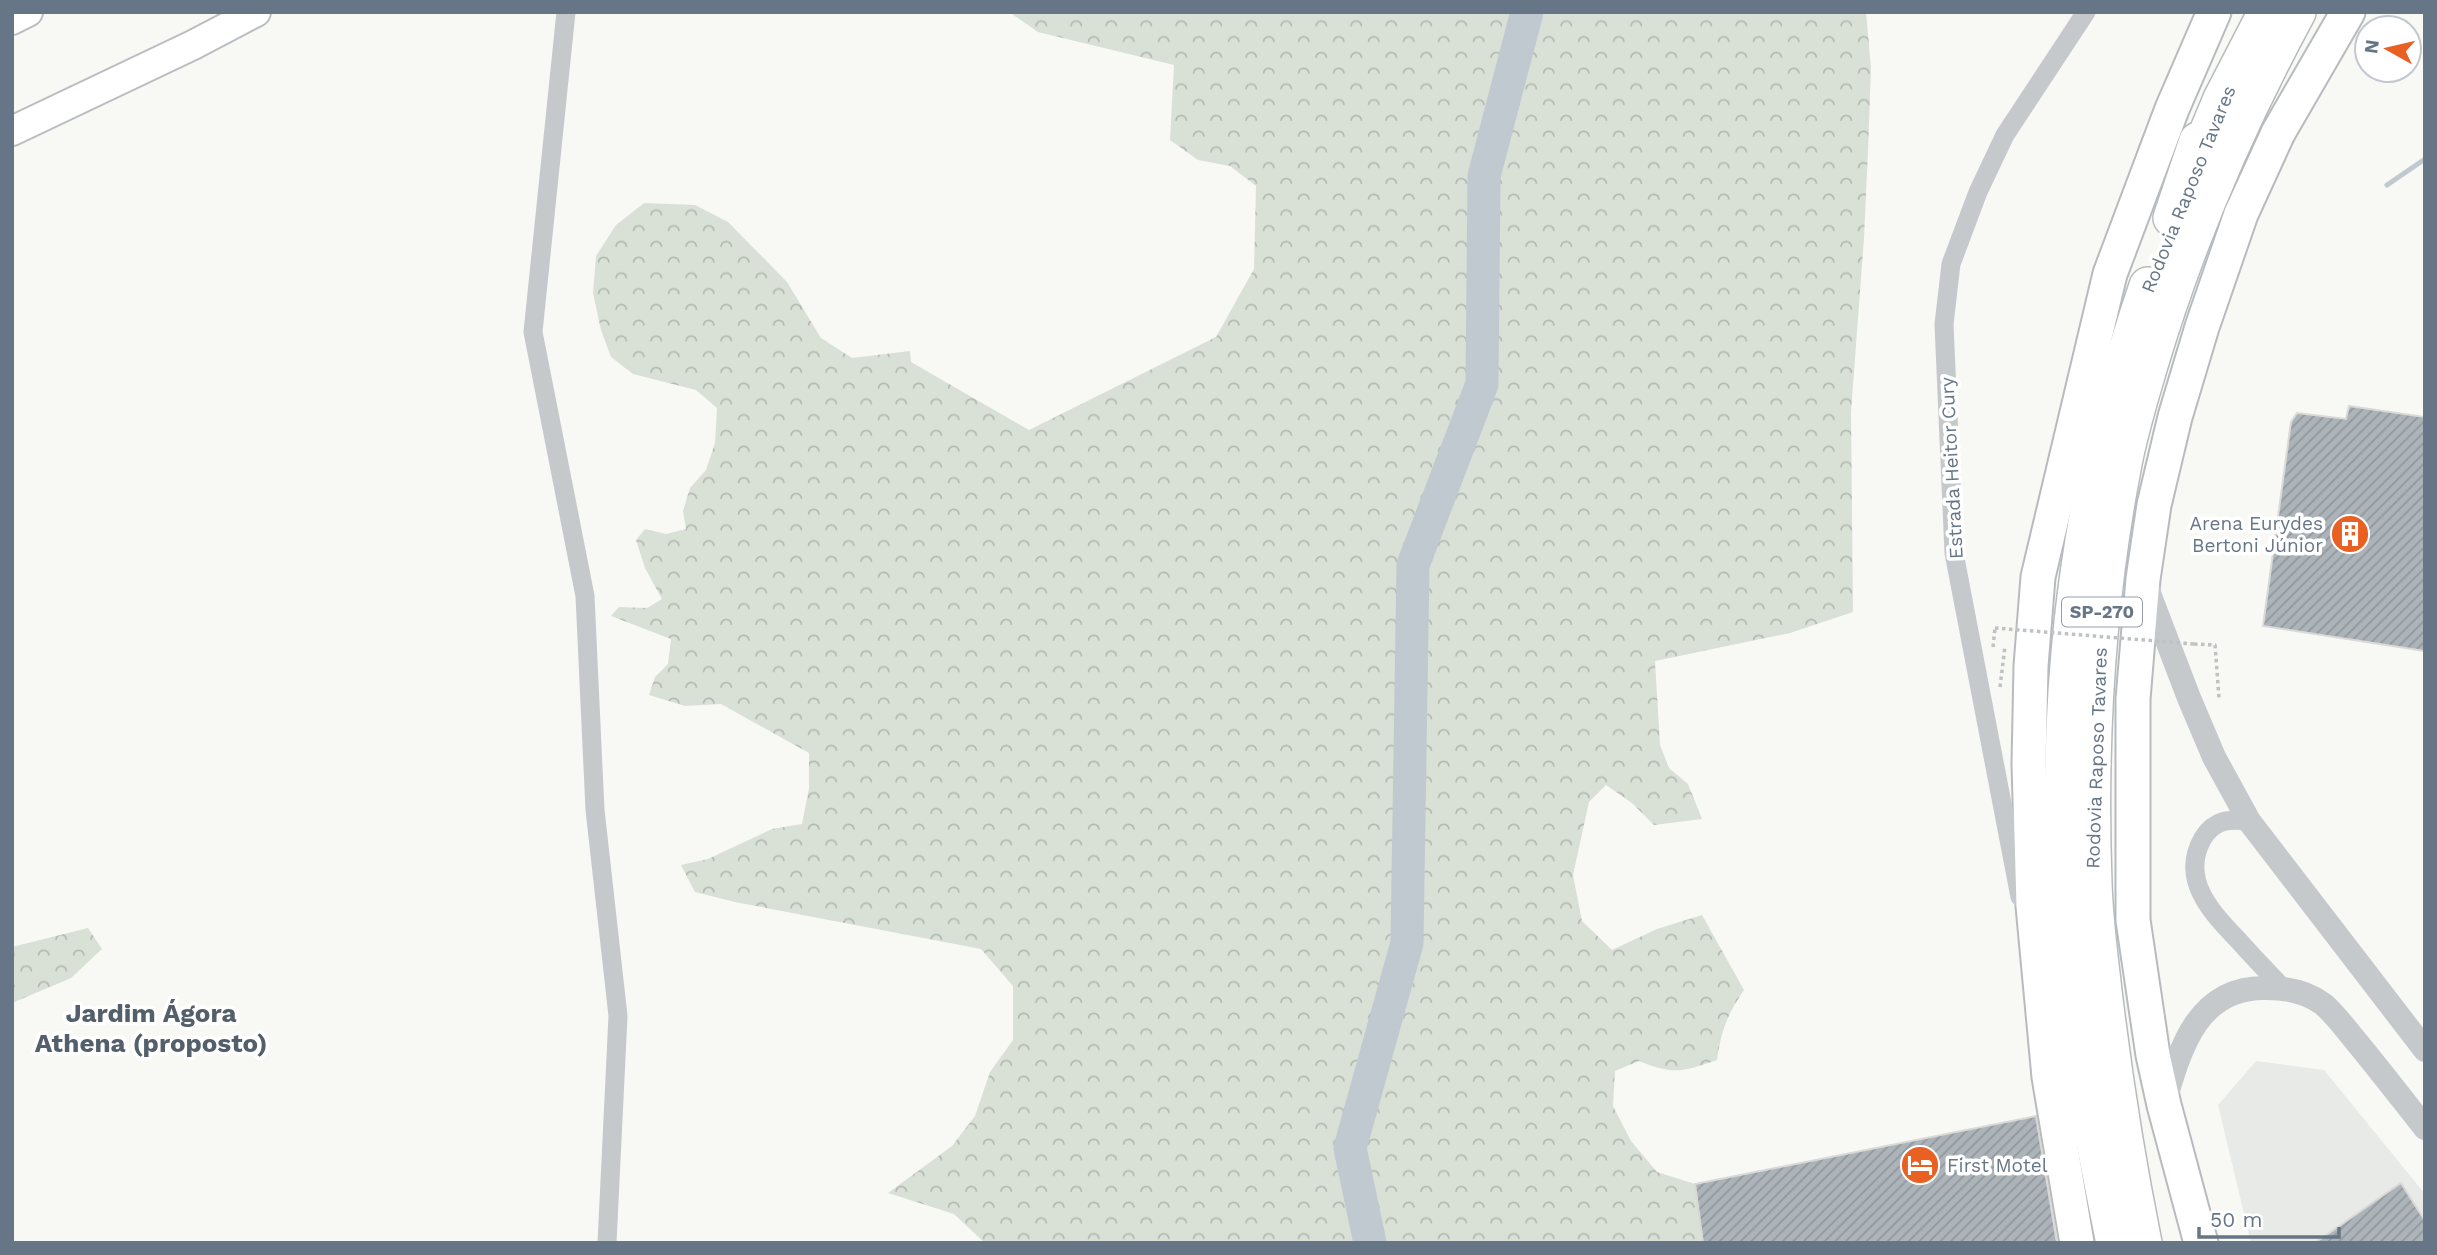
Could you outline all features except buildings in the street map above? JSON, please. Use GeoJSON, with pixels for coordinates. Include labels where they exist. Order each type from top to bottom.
{"type":"FeatureCollection","features":[{"type":"Feature","properties":{"kind":"highway","name":"Rodovia Raposo Tavares"},"geometry":{"type":"LineString","coordinates":[[2077,1243],[2049,1077],[2033,906],[2029,764],[2031,666],[2038,576],[2110,274],[2172,109],[2214,12]]}},
{"type":"Feature","properties":{"kind":"highway"},"geometry":{"type":"LineString","coordinates":[[2172,218],[2225,59],[2246,12]]}},
{"type":"Feature","properties":{"kind":"highway","name":"Rodovia Raposo Tavares"},"geometry":{"type":"LineString","coordinates":[[2115,1243],[2090,1121],[2070,962],[2063,805],[2072,618],[2094,477],[2129,341],[2172,218],[2222,99],[2266,12]]}},
{"type":"Feature","properties":{"kind":"highway","name":"Rodovia Raposo Tavares"},"geometry":{"type":"LineString","coordinates":[[2143,1243],[2120,1118],[2093,885],[2094,716],[2100,620],[2122,468],[2165,311],[2196,225],[2233,138],[2297,12]]}},
{"type":"Feature","properties":{"kind":"highway","name":"SP-270"},"geometry":{"type":"LineString","coordinates":[[2201,1243],[2164,1105],[2133,920],[2133,699],[2143,579],[2154,505],[2175,417],[2202,327],[2241,215],[2278,133],[2348,12]]}},
{"type":"Feature","properties":{"kind":"main road"},"geometry":{"type":"LineString","coordinates":[[12,20],[28,12]]}},
{"type":"Feature","properties":{"kind":"main road"},"geometry":{"type":"LineString","coordinates":[[12,131],[256,12]]}},
{"type":"Feature","properties":{"kind":"street"},"geometry":{"type":"LineString","coordinates":[[566,12],[533,332],[585,596],[595,810],[618,1016],[607,1243]]}},
{"type":"Feature","properties":{"kind":"street","name":"Estrada Heitor Cury"},"geometry":{"type":"LineString","coordinates":[[2049,1077],[2015,870],[1954,553],[1944,324],[1951,264],[1978,192],[2005,135],[2086,12]]}},
{"type":"Feature","properties":{"kind":"street"},"geometry":{"type":"LineString","coordinates":[[2143,579],[2214,757],[2249,821],[2425,1050]]}},
{"type":"Feature","properties":{"kind":"street"},"geometry":{"type":"LineString","coordinates":[[2249,821],[2231,819],[2218,822],[2208,831],[2196,856],[2197,884],[2208,908],[2283,988]]}},
{"type":"Feature","properties":{"kind":"street"},"geometry":{"type":"LineString","coordinates":[[2164,1105],[2181,1049],[2199,1018],[2216,1003],[2249,987],[2283,988],[2304,994],[2323,1004],[2425,1128]]}},
{"type":"Feature","properties":{"kind":"path"},"geometry":{"type":"LineString","coordinates":[[1995,628],[2215,646],[2219,698]]}},
{"type":"Feature","properties":{"kind":"shaded area"},"geometry":{"type":"Polygon","coordinates":[[[2256,1061],[2324,1070],[2425,1194],[2425,1243],[2251,1243],[2218,1105],[2256,1061]]]}},
{"type":"Feature","properties":{"kind":"green space"},"geometry":{"type":"Polygon","coordinates":[[[1009,12],[1866,12],[1871,68],[1868,151],[1851,412],[1853,612],[1790,633],[1655,661],[1660,745],[1669,768],[1688,784],[1702,819],[1654,825],[1632,803],[1606,785],[1589,802],[1573,875],[1582,921],[1612,950],[1657,929],[1702,915],[1744,990],[1726,1023],[1717,1060],[1678,1070],[1639,1061],[1615,1071],[1613,1106],[1631,1141],[1657,1172],[1695,1184],[1703,1243],[985,1243],[954,1214],[888,1193],[952,1146],[975,1116],[990,1072],[1013,1040],[1013,986],[981,949],[695,892],[681,865],[708,859],[772,829],[802,824],[809,788],[809,753],[721,704],[685,706],[649,695],[655,677],[668,664],[671,639],[611,616],[619,607],[647,608],[662,599],[645,568],[636,540],[645,529],[666,534],[686,529],[683,511],[690,488],[706,470],[715,443],[717,408],[696,390],[633,374],[611,357],[601,330],[593,293],[596,256],[616,225],[644,203],[695,205],[728,222],[787,282],[821,338],[852,358],[910,351],[911,362],[1029,430],[1216,337],[1254,269],[1256,186],[1230,166],[1198,160],[1170,140],[1174,65],[1038,32],[1009,12]]]}},
{"type":"Feature","properties":{"kind":"green space"},"geometry":{"type":"Polygon","coordinates":[[[88,928],[102,949],[71,978],[12,1003],[12,947],[88,928]]]}},
{"type":"Feature","properties":{"kind":"waterway"},"geometry":{"type":"LineString","coordinates":[[1370,1243],[1350,1148],[1407,943],[1413,565],[1482,384],[1484,176],[1527,12]]}},
{"type":"Feature","properties":{"kind":"waterway"},"geometry":{"type":"LineString","coordinates":[[2387,185],[2425,159]]}},
{"type":"Feature","properties":{"kind":"place","name":"Arena Eurydes Bertoni Júnior"},"geometry":{"type":"Point","coordinates":[2350,534]}},
{"type":"Feature","properties":{"kind":"place","name":"First Motel"},"geometry":{"type":"Point","coordinates":[1920,1165]}},
{"type":"Feature","properties":{"kind":"district","name":"Jardim Ágora Athena (proposto)"},"geometry":{"type":"Point","coordinates":[151,1028]}}]}
